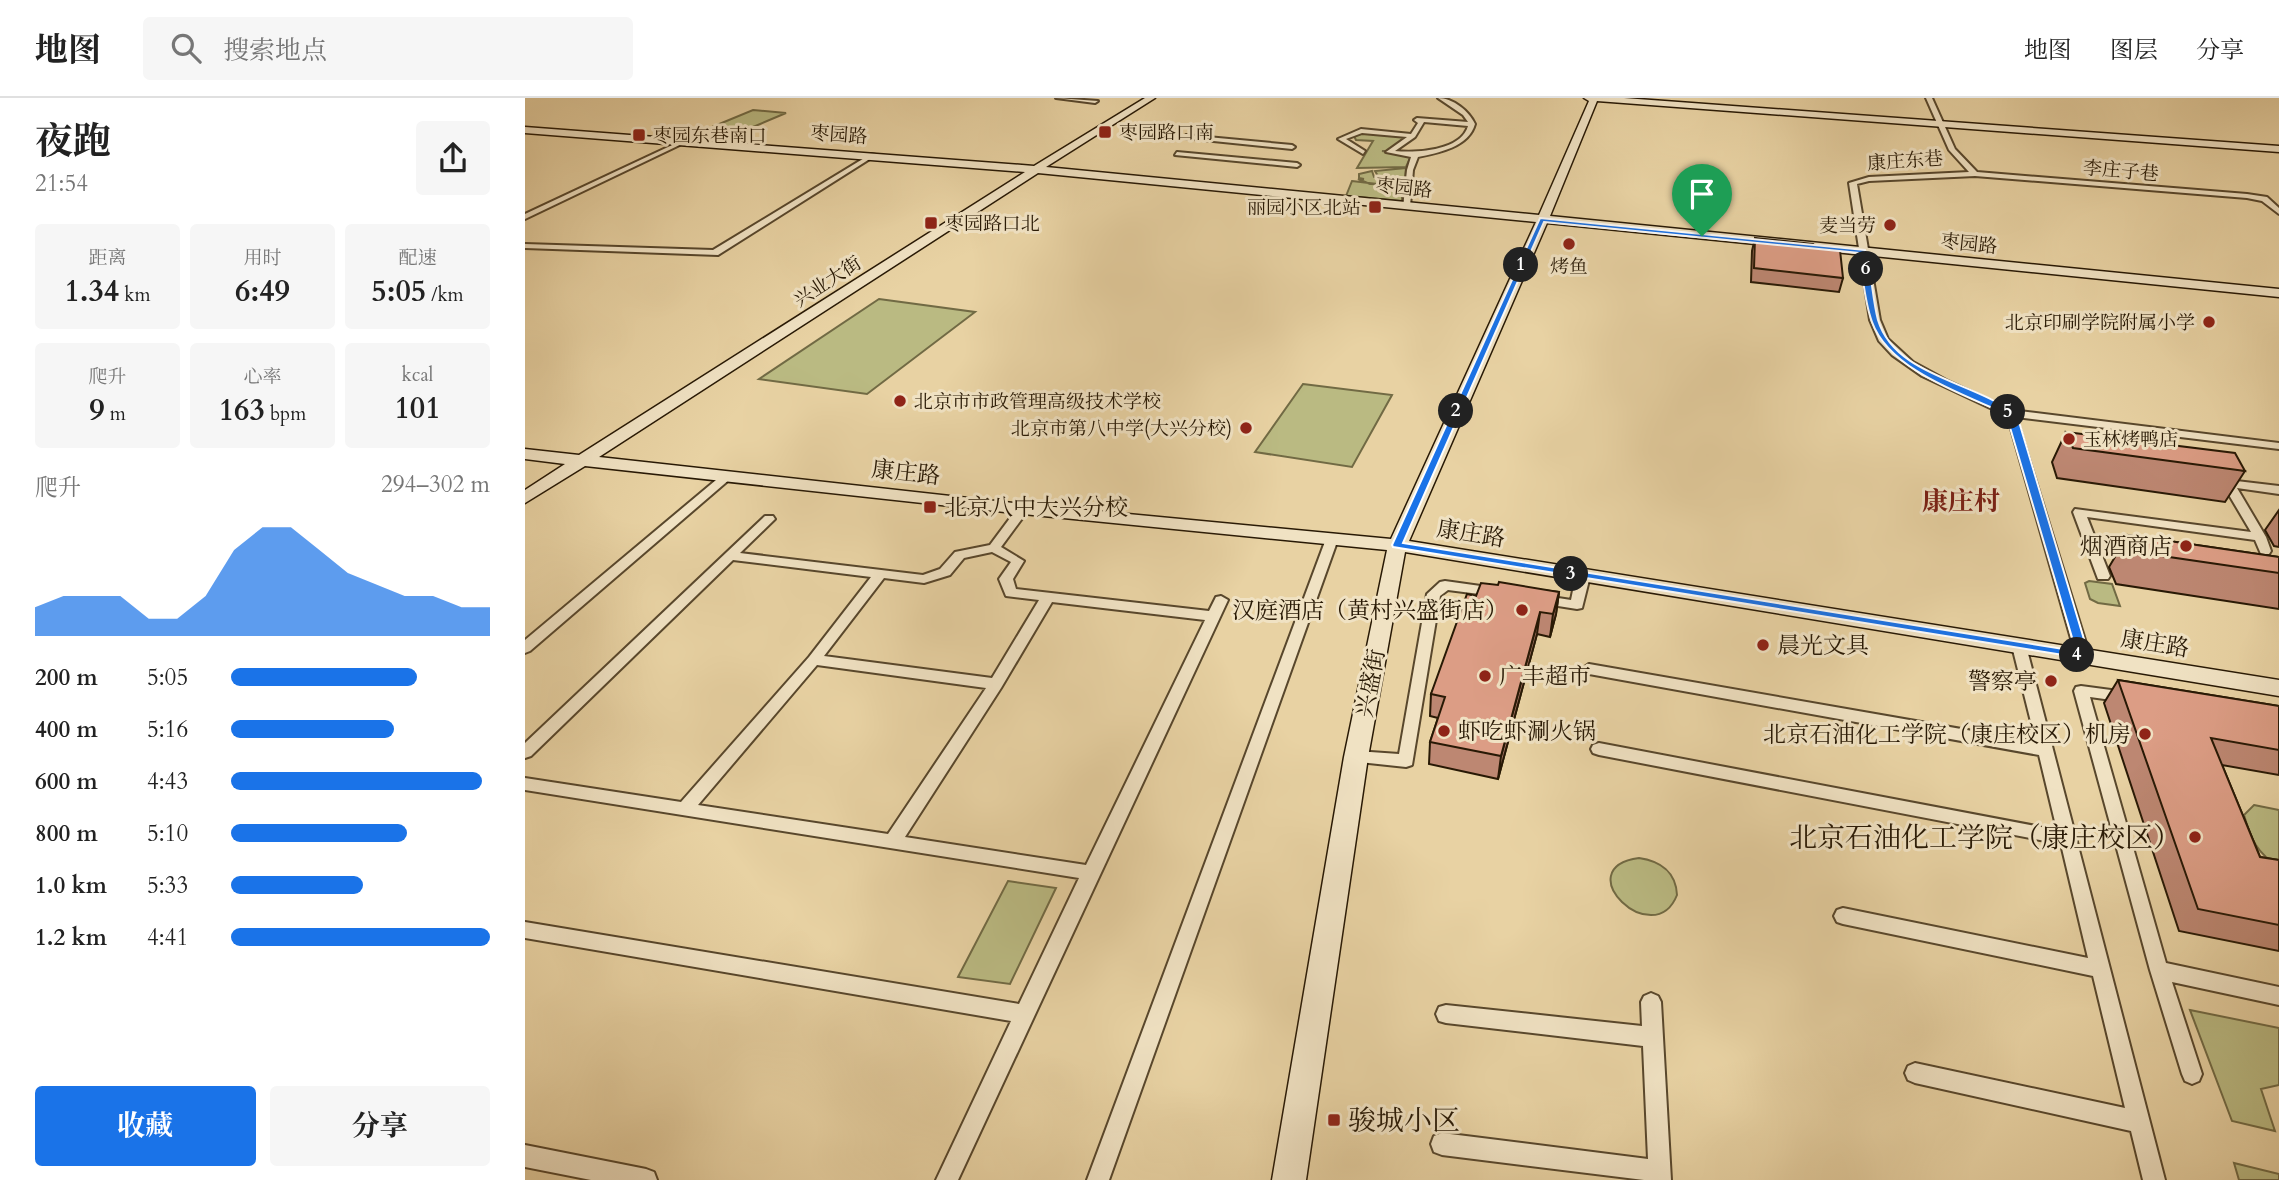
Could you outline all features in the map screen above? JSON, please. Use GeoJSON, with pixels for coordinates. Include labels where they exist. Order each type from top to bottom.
{"type":"FeatureCollection","features":[{"type":"Feature","properties":{"kind":"street"},"geometry":{"type":"LineString","coordinates":[[1059,98],[1095,101]]}},
{"type":"Feature","properties":{"kind":"street","name":"兴业大街"},"geometry":{"type":"LineString","coordinates":[[525,483],[560,458],[1142,98]]}},
{"type":"Feature","properties":{"kind":"street","name":"兴业大街"},"geometry":{"type":"LineString","coordinates":[[525,498],[579,460],[702,384],[1029,169],[1151,98]]}},
{"type":"Feature","properties":{"kind":"street"},"geometry":{"type":"LineString","coordinates":[[1441,98],[1469,116],[1471,124],[1469,133],[1458,142],[1440,150],[1415,155],[1389,152],[1413,136],[1421,123],[1417,120],[1471,124]]}},
{"type":"Feature","properties":{"kind":"street"},"geometry":{"type":"LineString","coordinates":[[1588,98],[2279,149]]}},
{"type":"Feature","properties":{"kind":"street","name":"兴盛街"},"geometry":{"type":"LineString","coordinates":[[1289,1180],[1356,757],[1397,545],[1571,157],[1593,98]]}},
{"type":"Feature","properties":{"kind":"street"},"geometry":{"type":"LineString","coordinates":[[1929,98],[1952,150],[1975,174]]}},
{"type":"Feature","properties":{"kind":"street","name":"枣园路"},"geometry":{"type":"LineString","coordinates":[[525,130],[1029,169],[2279,293]]}},
{"type":"Feature","properties":{"kind":"street"},"geometry":{"type":"LineString","coordinates":[[1363,152],[1341,139],[1361,131],[1413,136]]}},
{"type":"Feature","properties":{"kind":"street"},"geometry":{"type":"LineString","coordinates":[[1186,137],[1292,147]]}},
{"type":"Feature","properties":{"kind":"street"},"geometry":{"type":"LineString","coordinates":[[525,218],[685,141]]}},
{"type":"Feature","properties":{"kind":"street"},"geometry":{"type":"LineString","coordinates":[[1177,154],[1297,165]]}},
{"type":"Feature","properties":{"kind":"street"},"geometry":{"type":"LineString","coordinates":[[525,246],[715,253],[873,155]]}},
{"type":"Feature","properties":{"kind":"street"},"geometry":{"type":"LineString","coordinates":[[1406,206],[1410,170],[1415,155]]}},
{"type":"Feature","properties":{"kind":"street","name":"李庄子巷"},"geometry":{"type":"LineString","coordinates":[[1975,174],[2264,200],[2279,212]]}},
{"type":"Feature","properties":{"kind":"street","name":"康庄东巷"},"geometry":{"type":"LineString","coordinates":[[1975,174],[1869,179],[1853,183],[1875,320],[1884,340],[1903,359],[2009,413],[2279,446]]}},
{"type":"Feature","properties":{"kind":"street"},"geometry":{"type":"LineString","coordinates":[[2009,413],[2015,425],[2084,656]]}},
{"type":"Feature","properties":{"kind":"street","name":"康庄路"},"geometry":{"type":"LineString","coordinates":[[525,454],[1023,509],[1397,545],[2279,688]]}},
{"type":"Feature","properties":{"kind":"street"},"geometry":{"type":"LineString","coordinates":[[525,648],[726,477]]}},
{"type":"Feature","properties":{"kind":"street"},"geometry":{"type":"LineString","coordinates":[[2265,551],[2260,537],[2228,483],[2279,491]]}},
{"type":"Feature","properties":{"kind":"street"},"geometry":{"type":"LineString","coordinates":[[994,548],[1023,509]]}},
{"type":"Feature","properties":{"kind":"street"},"geometry":{"type":"LineString","coordinates":[[2103,576],[2078,512],[2260,537]]}},
{"type":"Feature","properties":{"kind":"street"},"geometry":{"type":"LineString","coordinates":[[525,752],[769,519]]}},
{"type":"Feature","properties":{"kind":"street"},"geometry":{"type":"LineString","coordinates":[[1098,1180],[1332,538]]}},
{"type":"Feature","properties":{"kind":"street"},"geometry":{"type":"LineString","coordinates":[[730,556],[924,579],[945,572],[960,555],[994,548],[1018,561],[1006,579],[1011,593],[1213,616]]}},
{"type":"Feature","properties":{"kind":"street"},"geometry":{"type":"LineString","coordinates":[[685,809],[814,660],[880,574]]}},
{"type":"Feature","properties":{"kind":"street"},"geometry":{"type":"LineString","coordinates":[[1356,757],[1406,761],[1434,594],[1445,584],[1577,605],[1583,576]]}},
{"type":"Feature","properties":{"kind":"street"},"geometry":{"type":"LineString","coordinates":[[893,842],[996,684],[1048,597]]}},
{"type":"Feature","properties":{"kind":"street"},"geometry":{"type":"LineString","coordinates":[[947,1180],[1221,600]]}},
{"type":"Feature","properties":{"kind":"street"},"geometry":{"type":"LineString","coordinates":[[2019,646],[2154,1180]]}},
{"type":"Feature","properties":{"kind":"street"},"geometry":{"type":"LineString","coordinates":[[814,660],[996,684]]}},
{"type":"Feature","properties":{"kind":"street"},"geometry":{"type":"LineString","coordinates":[[1589,669],[2045,750]]}},
{"type":"Feature","properties":{"kind":"street"},"geometry":{"type":"LineString","coordinates":[[2136,699],[2081,691],[2159,970],[2192,1074]]}},
{"type":"Feature","properties":{"kind":"street"},"geometry":{"type":"LineString","coordinates":[[1599,749],[2068,839]]}},
{"type":"Feature","properties":{"kind":"street"},"geometry":{"type":"LineString","coordinates":[[525,784],[1085,872],[1089,876]]}},
{"type":"Feature","properties":{"kind":"street"},"geometry":{"type":"LineString","coordinates":[[1843,916],[2101,969]]}},
{"type":"Feature","properties":{"kind":"street"},"geometry":{"type":"LineString","coordinates":[[525,930],[1024,1014]]}},
{"type":"Feature","properties":{"kind":"street"},"geometry":{"type":"LineString","coordinates":[[2159,970],[2279,996]]}},
{"type":"Feature","properties":{"kind":"street"},"geometry":{"type":"LineString","coordinates":[[1442,1144],[1660,1175],[1651,1002]]}},
{"type":"Feature","properties":{"kind":"street"},"geometry":{"type":"LineString","coordinates":[[1446,1014],[1653,1037]]}},
{"type":"Feature","properties":{"kind":"street"},"geometry":{"type":"LineString","coordinates":[[1915,1073],[2140,1122]]}},
{"type":"Feature","properties":{"kind":"street"},"geometry":{"type":"LineString","coordinates":[[525,1156],[646,1180]]}},
{"type":"Feature","properties":{"kind":"green space"},"geometry":{"type":"Polygon","coordinates":[[[753,110],[786,113],[746,130],[712,127],[753,110]]]}},
{"type":"Feature","properties":{"kind":"green space"},"geometry":{"type":"Polygon","coordinates":[[[1364,133],[1410,137],[1387,151],[1382,151],[1411,156],[1406,167],[1357,168],[1373,141],[1356,140],[1354,136],[1364,133]]]}},
{"type":"Feature","properties":{"kind":"green space"},"geometry":{"type":"Polygon","coordinates":[[[1406,168],[1405,181],[1389,180],[1404,185],[1370,184],[1358,179],[1364,179],[1359,178],[1359,174],[1372,171],[1374,177],[1384,179],[1375,171],[1406,168]]]}},
{"type":"Feature","properties":{"kind":"green space"},"geometry":{"type":"Polygon","coordinates":[[[1352,181],[1402,187],[1402,201],[1346,196],[1352,181]]]}},
{"type":"Feature","properties":{"kind":"green space"},"geometry":{"type":"Polygon","coordinates":[[[879,299],[975,312],[867,394],[759,379],[879,299]]]}},
{"type":"Feature","properties":{"kind":"green space"},"geometry":{"type":"Polygon","coordinates":[[[1303,384],[1392,395],[1352,467],[1255,452],[1303,384]]]}},
{"type":"Feature","properties":{"kind":"green space"},"geometry":{"type":"Polygon","coordinates":[[[2089,581],[2112,584],[2120,606],[2090,599],[2085,583],[2089,581]]]}},
{"type":"Feature","properties":{"kind":"green space"},"geometry":{"type":"Polygon","coordinates":[[[2254,805],[2279,810],[2279,866],[2260,851],[2249,831],[2244,815],[2254,805]]]}},
{"type":"Feature","properties":{"kind":"green space"},"geometry":{"type":"Polygon","coordinates":[[[1639,858],[1660,865],[1674,880],[1677,895],[1666,910],[1651,915],[1636,911],[1622,902],[1613,889],[1611,876],[1619,865],[1639,858]]]}},
{"type":"Feature","properties":{"kind":"green space"},"geometry":{"type":"Polygon","coordinates":[[[1008,881],[1056,888],[1010,984],[958,977],[1008,881]]]}},
{"type":"Feature","properties":{"kind":"green space"},"geometry":{"type":"Polygon","coordinates":[[[2190,1010],[2279,1028],[2279,1085],[2261,1089],[2275,1131],[2232,1121],[2190,1010]]]}},
{"type":"Feature","properties":{"kind":"green space"},"geometry":{"type":"Polygon","coordinates":[[[2234,1163],[2279,1174],[2279,1180],[2239,1180],[2234,1163]]]}},
{"type":"Feature","properties":{"kind":"building"},"geometry":{"type":"Polygon","coordinates":[[[1755,238],[1813,244],[1818,248],[1840,250],[1843,278],[1754,268],[1755,238]]]}},
{"type":"Feature","properties":{"kind":"building"},"geometry":{"type":"Polygon","coordinates":[[[2066,432],[2235,453],[2245,471],[2073,448],[2066,432]]]}},
{"type":"Feature","properties":{"kind":"building"},"geometry":{"type":"Polygon","coordinates":[[[2128,535],[2279,557],[2279,573],[2135,552],[2128,535]]]}},
{"type":"Feature","properties":{"kind":"building","name":"广丰超市"},"geometry":{"type":"Polygon","coordinates":[[[1499,582],[1559,592],[1553,614],[1540,612],[1501,756],[1430,742],[1445,697],[1431,694],[1467,594],[1476,596],[1481,583],[1498,585],[1499,582]]]}},
{"type":"Feature","properties":{"kind":"building"},"geometry":{"type":"Polygon","coordinates":[[[2118,680],[2279,706],[2279,750],[2211,738],[2260,857],[2279,860],[2279,925],[2198,909],[2118,680]]]}},
{"type":"Feature","properties":{"kind":"place","name":"枣园路口南"},"geometry":{"type":"Point","coordinates":[1105,132]}},
{"type":"Feature","properties":{"kind":"place","name":"枣园东巷南口"},"geometry":{"type":"Point","coordinates":[639,135]}},
{"type":"Feature","properties":{"kind":"place","name":"丽园小区北站"},"geometry":{"type":"Point","coordinates":[1375,207]}},
{"type":"Feature","properties":{"kind":"place","name":"枣园路口北"},"geometry":{"type":"Point","coordinates":[931,223]}},
{"type":"Feature","properties":{"kind":"place","name":"麦当劳"},"geometry":{"type":"Point","coordinates":[1890,225]}},
{"type":"Feature","properties":{"kind":"place","name":"烤鱼"},"geometry":{"type":"Point","coordinates":[1569,244]}},
{"type":"Feature","properties":{"kind":"place","name":"北京印刷学院附属小学"},"geometry":{"type":"Point","coordinates":[2209,322]}},
{"type":"Feature","properties":{"kind":"place","name":"北京市市政管理高级技术学校"},"geometry":{"type":"Point","coordinates":[900,401]}},
{"type":"Feature","properties":{"kind":"place","name":"北京市第八中学(大兴分校)"},"geometry":{"type":"Point","coordinates":[1246,428]}},
{"type":"Feature","properties":{"kind":"place","name":"玉林烤鸭店"},"geometry":{"type":"Point","coordinates":[2069,439]}},
{"type":"Feature","properties":{"kind":"place","name":"北京八中大兴分校"},"geometry":{"type":"Point","coordinates":[930,507]}},
{"type":"Feature","properties":{"kind":"place","name":"烟酒商店"},"geometry":{"type":"Point","coordinates":[2186,546]}},
{"type":"Feature","properties":{"kind":"place","name":"汉庭酒店（黄村兴盛街店）"},"geometry":{"type":"Point","coordinates":[1522,610]}},
{"type":"Feature","properties":{"kind":"place","name":"晨光文具"},"geometry":{"type":"Point","coordinates":[1763,645]}},
{"type":"Feature","properties":{"kind":"place","name":"广丰超市"},"geometry":{"type":"Point","coordinates":[1485,676]}},
{"type":"Feature","properties":{"kind":"place","name":"警察亭"},"geometry":{"type":"Point","coordinates":[2051,681]}},
{"type":"Feature","properties":{"kind":"place","name":"虾吃虾涮火锅"},"geometry":{"type":"Point","coordinates":[1444,731]}},
{"type":"Feature","properties":{"kind":"place","name":"北京石油化工学院（康庄校区）机房"},"geometry":{"type":"Point","coordinates":[2145,734]}},
{"type":"Feature","properties":{"kind":"place","name":"北京石油化工学院（康庄校区）"},"geometry":{"type":"Point","coordinates":[2195,837]}},
{"type":"Feature","properties":{"kind":"place","name":"骏城小区"},"geometry":{"type":"Point","coordinates":[1334,1120]}},
{"type":"Feature","properties":{"kind":"district","name":"康庄村"},"geometry":{"type":"Point","coordinates":[1961,501]}},
{"type":"Feature","properties":{"kind":"route"},"geometry":{"type":"LineString","coordinates":[[1542,220],[1702,236],[1862,252],[1875,320],[1884,340],[1903,359],[2009,413],[2015,425],[2084,656],[1397,545],[1542,220]]}}]}
